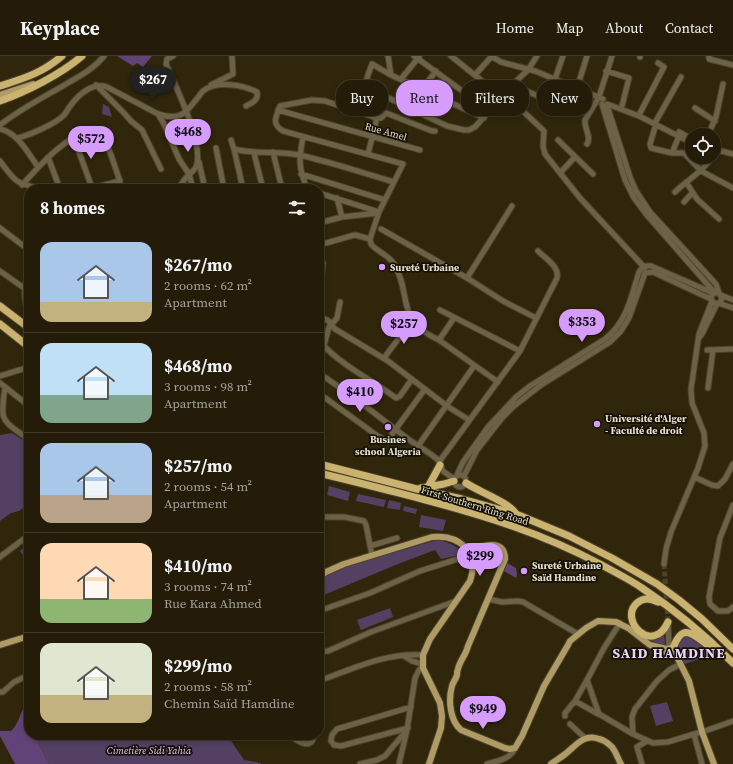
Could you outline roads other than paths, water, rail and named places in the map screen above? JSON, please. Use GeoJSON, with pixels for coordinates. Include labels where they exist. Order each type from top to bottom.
{"type":"FeatureCollection","features":[{"type":"Feature","properties":{"kind":"highway"},"geometry":{"type":"LineString","coordinates":[[0,86],[30,77],[49,66],[62,56]]}},
{"type":"Feature","properties":{"kind":"highway"},"geometry":{"type":"LineString","coordinates":[[0,101],[14,96],[67,68],[82,56]]}},
{"type":"Feature","properties":{"kind":"highway"},"geometry":{"type":"LineString","coordinates":[[0,306],[24,324]]}},
{"type":"Feature","properties":{"kind":"highway"},"geometry":{"type":"LineString","coordinates":[[0,311],[24,329]]}},
{"type":"Feature","properties":{"kind":"highway"},"geometry":{"type":"LineString","coordinates":[[0,324],[24,343]]}},
{"type":"Feature","properties":{"kind":"highway"},"geometry":{"type":"LineString","coordinates":[[428,487],[440,464]]}},
{"type":"Feature","properties":{"kind":"highway","name":"First Southern Ring Road"},"geometry":{"type":"LineString","coordinates":[[324,465],[462,499],[516,514],[569,536],[633,570],[678,600],[702,619],[733,649]]}},
{"type":"Feature","properties":{"kind":"highway","name":"First Southern Ring Road"},"geometry":{"type":"LineString","coordinates":[[324,474],[463,510],[515,526],[552,541],[630,580],[687,621],[733,663]]}},
{"type":"Feature","properties":{"kind":"highway"},"geometry":{"type":"LineString","coordinates":[[417,489],[444,484],[455,478]]}},
{"type":"Feature","properties":{"kind":"highway"},"geometry":{"type":"LineString","coordinates":[[465,479],[477,490],[511,508],[516,514]]}},
{"type":"Feature","properties":{"kind":"highway"},"geometry":{"type":"LineString","coordinates":[[666,605],[643,599],[633,608],[631,617],[637,629],[648,636],[654,636],[664,631],[668,622]]}},
{"type":"Feature","properties":{"kind":"highway"},"geometry":{"type":"LineString","coordinates":[[713,631],[723,635],[733,645]]}},
{"type":"Feature","properties":{"kind":"highway"},"geometry":{"type":"LineString","coordinates":[[670,651],[677,638],[683,633],[687,632],[693,634],[720,651]]}},
{"type":"Feature","properties":{"kind":"main road"},"geometry":{"type":"LineString","coordinates":[[0,89],[30,77]]}},
{"type":"Feature","properties":{"kind":"main road"},"geometry":{"type":"LineString","coordinates":[[0,95],[44,80]]}},
{"type":"Feature","properties":{"kind":"main road"},"geometry":{"type":"LineString","coordinates":[[324,574],[333,569],[372,555],[422,540],[439,537],[455,540],[464,546],[469,552],[472,564],[471,576],[467,586],[430,639],[423,655],[422,665],[440,703],[442,716],[440,728],[429,764]]}},
{"type":"Feature","properties":{"kind":"main road"},"geometry":{"type":"LineString","coordinates":[[469,552],[488,544],[498,546],[505,555],[504,562],[468,646],[466,654],[457,670],[458,674],[451,692],[451,711],[456,726],[461,730],[505,748],[515,748],[551,675],[570,641],[598,621],[612,621],[620,623],[646,642],[658,648],[670,651],[680,664],[689,681],[702,732],[714,764]]}},
{"type":"Feature","properties":{"kind":"main road"},"geometry":{"type":"LineString","coordinates":[[0,644],[24,637]]}},
{"type":"Feature","properties":{"kind":"main road"},"geometry":{"type":"LineString","coordinates":[[557,762],[576,744],[585,738],[597,738],[613,748],[621,764]]}},
{"type":"Feature","properties":{"kind":"street"},"geometry":{"type":"LineString","coordinates":[[0,125],[12,115],[80,76],[99,62],[104,56]]}},
{"type":"Feature","properties":{"kind":"street"},"geometry":{"type":"LineString","coordinates":[[174,56],[167,59],[166,64],[187,112],[196,144],[204,184]]}},
{"type":"Feature","properties":{"kind":"street"},"geometry":{"type":"LineString","coordinates":[[17,138],[37,131],[64,116],[79,96],[96,85],[107,87],[158,114],[165,116],[182,115],[187,112],[203,92],[217,82],[233,74],[232,56]]}},
{"type":"Feature","properties":{"kind":"street"},"geometry":{"type":"LineString","coordinates":[[388,56],[391,75]]}},
{"type":"Feature","properties":{"kind":"street"},"geometry":{"type":"LineString","coordinates":[[451,56],[481,80]]}},
{"type":"Feature","properties":{"kind":"street"},"geometry":{"type":"LineString","coordinates":[[475,75],[492,56],[501,62],[534,71],[555,79],[563,56]]}},
{"type":"Feature","properties":{"kind":"street"},"geometry":{"type":"LineString","coordinates":[[517,80],[528,70],[537,56]]}},
{"type":"Feature","properties":{"kind":"street"},"geometry":{"type":"LineString","coordinates":[[578,80],[587,56]]}},
{"type":"Feature","properties":{"kind":"street"},"geometry":{"type":"LineString","coordinates":[[612,56],[606,71],[603,101],[636,191],[650,212],[716,284],[717,294],[715,302],[700,330],[695,352],[691,397],[704,433],[705,446],[694,477],[672,528],[666,549],[664,564]]}},
{"type":"Feature","properties":{"kind":"street"},"geometry":{"type":"LineString","coordinates":[[709,56],[709,59],[733,65]]}},
{"type":"Feature","properties":{"kind":"street"},"geometry":{"type":"LineString","coordinates":[[461,90],[417,57],[401,79],[372,64],[366,86],[447,126],[469,130],[475,127],[484,118],[480,116]]}},
{"type":"Feature","properties":{"kind":"street"},"geometry":{"type":"LineString","coordinates":[[640,113],[664,67],[658,63]]}},
{"type":"Feature","properties":{"kind":"street"},"geometry":{"type":"LineString","coordinates":[[528,70],[533,74],[550,80]]}},
{"type":"Feature","properties":{"kind":"street"},"geometry":{"type":"LineString","coordinates":[[429,80],[436,71]]}},
{"type":"Feature","properties":{"kind":"street"},"geometry":{"type":"LineString","coordinates":[[606,71],[629,78],[622,106]]}},
{"type":"Feature","properties":{"kind":"street"},"geometry":{"type":"LineString","coordinates":[[681,77],[656,122],[650,144],[651,148],[672,153],[684,153],[701,171],[733,188]]}},
{"type":"Feature","properties":{"kind":"street"},"geometry":{"type":"LineString","coordinates":[[712,128],[715,121],[723,84]]}},
{"type":"Feature","properties":{"kind":"street"},"geometry":{"type":"LineString","coordinates":[[96,85],[131,121],[142,130],[161,169]]}},
{"type":"Feature","properties":{"kind":"street"},"geometry":{"type":"LineString","coordinates":[[203,92],[218,85],[233,85],[257,92],[258,96],[256,99],[246,106]]}},
{"type":"Feature","properties":{"kind":"street"},"geometry":{"type":"LineString","coordinates":[[592,96],[656,122],[685,136]]}},
{"type":"Feature","properties":{"kind":"street"},"geometry":{"type":"LineString","coordinates":[[435,131],[386,113],[381,118],[377,118],[318,100],[284,104],[280,106],[275,122],[277,127],[283,131],[403,164],[379,212],[370,242],[394,264],[399,276],[407,310],[412,322],[498,382]]}},
{"type":"Feature","properties":{"kind":"street"},"geometry":{"type":"LineString","coordinates":[[603,101],[640,113],[685,139]]}},
{"type":"Feature","properties":{"kind":"street"},"geometry":{"type":"LineString","coordinates":[[587,144],[589,138],[585,120],[603,101]]}},
{"type":"Feature","properties":{"kind":"street"},"geometry":{"type":"LineString","coordinates":[[695,108],[715,121]]}},
{"type":"Feature","properties":{"kind":"street","name":"Rue Amel"},"geometry":{"type":"LineString","coordinates":[[278,110],[420,150]]}},
{"type":"Feature","properties":{"kind":"street"},"geometry":{"type":"LineString","coordinates":[[158,114],[164,124],[179,159],[189,174],[192,184]]}},
{"type":"Feature","properties":{"kind":"street"},"geometry":{"type":"LineString","coordinates":[[526,116],[544,131],[543,146],[545,154],[580,198],[648,272],[652,272],[715,302],[733,308]]}},
{"type":"Feature","properties":{"kind":"street"},"geometry":{"type":"LineString","coordinates":[[368,154],[377,118]]}},
{"type":"Feature","properties":{"kind":"street"},"geometry":{"type":"LineString","coordinates":[[0,129],[10,132],[17,138],[38,167]]}},
{"type":"Feature","properties":{"kind":"street"},"geometry":{"type":"LineString","coordinates":[[0,161],[12,178],[22,185],[48,157],[74,138],[94,129],[98,132],[106,144],[120,181],[108,184]]}},
{"type":"Feature","properties":{"kind":"street"},"geometry":{"type":"LineString","coordinates":[[672,153],[679,136]]}},
{"type":"Feature","properties":{"kind":"street"},"geometry":{"type":"LineString","coordinates":[[303,137],[299,155],[301,174],[305,184]]}},
{"type":"Feature","properties":{"kind":"street"},"geometry":{"type":"LineString","coordinates":[[74,138],[90,184]]}},
{"type":"Feature","properties":{"kind":"street"},"geometry":{"type":"LineString","coordinates":[[231,140],[242,184]]}},
{"type":"Feature","properties":{"kind":"street"},"geometry":{"type":"LineString","coordinates":[[558,140],[593,174]]}},
{"type":"Feature","properties":{"kind":"street"},"geometry":{"type":"LineString","coordinates":[[216,148],[223,184]]}},
{"type":"Feature","properties":{"kind":"street"},"geometry":{"type":"LineString","coordinates":[[234,149],[254,153],[273,152],[299,155],[394,182]]}},
{"type":"Feature","properties":{"kind":"street"},"geometry":{"type":"LineString","coordinates":[[721,151],[733,154]]}},
{"type":"Feature","properties":{"kind":"street"},"geometry":{"type":"LineString","coordinates":[[273,152],[281,184]]}},
{"type":"Feature","properties":{"kind":"street"},"geometry":{"type":"LineString","coordinates":[[182,184],[197,166],[197,153]]}},
{"type":"Feature","properties":{"kind":"street"},"geometry":{"type":"LineString","coordinates":[[254,153],[262,184]]}},
{"type":"Feature","properties":{"kind":"street"},"geometry":{"type":"LineString","coordinates":[[721,154],[733,157]]}},
{"type":"Feature","properties":{"kind":"street"},"geometry":{"type":"LineString","coordinates":[[48,157],[58,184]]}},
{"type":"Feature","properties":{"kind":"street"},"geometry":{"type":"LineString","coordinates":[[560,173],[575,157]]}},
{"type":"Feature","properties":{"kind":"street"},"geometry":{"type":"LineString","coordinates":[[675,192],[701,171],[706,164]]}},
{"type":"Feature","properties":{"kind":"street"},"geometry":{"type":"LineString","coordinates":[[301,174],[385,200]]}},
{"type":"Feature","properties":{"kind":"street"},"geometry":{"type":"LineString","coordinates":[[686,182],[697,199],[719,220]]}},
{"type":"Feature","properties":{"kind":"street"},"geometry":{"type":"LineString","coordinates":[[684,202],[692,193]]}},
{"type":"Feature","properties":{"kind":"street"},"geometry":{"type":"LineString","coordinates":[[324,195],[379,212]]}},
{"type":"Feature","properties":{"kind":"street"},"geometry":{"type":"LineString","coordinates":[[337,198],[342,217]]}},
{"type":"Feature","properties":{"kind":"street"},"geometry":{"type":"LineString","coordinates":[[467,278],[512,206]]}},
{"type":"Feature","properties":{"kind":"street"},"geometry":{"type":"LineString","coordinates":[[324,220],[379,212]]}},
{"type":"Feature","properties":{"kind":"street"},"geometry":{"type":"LineString","coordinates":[[0,228],[24,246]]}},
{"type":"Feature","properties":{"kind":"street"},"geometry":{"type":"LineString","coordinates":[[381,229],[467,278],[503,301],[536,318]]}},
{"type":"Feature","properties":{"kind":"street"},"geometry":{"type":"LineString","coordinates":[[324,244],[356,235],[370,239]]}},
{"type":"Feature","properties":{"kind":"street"},"geometry":{"type":"LineString","coordinates":[[440,464],[469,420],[520,351],[558,274],[556,268],[538,250]]}},
{"type":"Feature","properties":{"kind":"street"},"geometry":{"type":"LineString","coordinates":[[644,266],[651,266],[733,300]]}},
{"type":"Feature","properties":{"kind":"street"},"geometry":{"type":"LineString","coordinates":[[644,266],[639,272],[624,317],[616,329],[605,339],[534,383],[516,396],[488,427],[463,462],[455,478],[455,485],[459,487],[463,486],[471,462],[486,438],[514,406],[541,385],[610,342],[621,331],[632,311],[643,277],[648,272]]}},
{"type":"Feature","properties":{"kind":"street"},"geometry":{"type":"LineString","coordinates":[[0,271],[24,288]]}},
{"type":"Feature","properties":{"kind":"street"},"geometry":{"type":"LineString","coordinates":[[715,302],[722,300],[717,294]]}},
{"type":"Feature","properties":{"kind":"street"},"geometry":{"type":"LineString","coordinates":[[324,342],[329,327],[337,318],[340,302]]}},
{"type":"Feature","properties":{"kind":"street"},"geometry":{"type":"LineString","coordinates":[[440,310],[520,351]]}},
{"type":"Feature","properties":{"kind":"street"},"geometry":{"type":"LineString","coordinates":[[324,318],[330,321],[332,325],[344,334],[384,358],[447,406],[469,420]]}},
{"type":"Feature","properties":{"kind":"street"},"geometry":{"type":"LineString","coordinates":[[439,340],[454,318]]}},
{"type":"Feature","properties":{"kind":"street"},"geometry":{"type":"LineString","coordinates":[[384,358],[412,322]]}},
{"type":"Feature","properties":{"kind":"street"},"geometry":{"type":"LineString","coordinates":[[324,346],[357,373],[396,398],[400,396],[412,379]]}},
{"type":"Feature","properties":{"kind":"street"},"geometry":{"type":"LineString","coordinates":[[707,350],[733,349]]}},
{"type":"Feature","properties":{"kind":"street"},"geometry":{"type":"LineString","coordinates":[[708,388],[714,350]]}},
{"type":"Feature","properties":{"kind":"street"},"geometry":{"type":"LineString","coordinates":[[418,446],[474,366]]}},
{"type":"Feature","properties":{"kind":"street"},"geometry":{"type":"LineString","coordinates":[[0,376],[24,369]]}},
{"type":"Feature","properties":{"kind":"street"},"geometry":{"type":"LineString","coordinates":[[324,377],[436,458],[448,474],[455,478]]}},
{"type":"Feature","properties":{"kind":"street"},"geometry":{"type":"LineString","coordinates":[[0,383],[24,402]]}},
{"type":"Feature","properties":{"kind":"street"},"geometry":{"type":"LineString","coordinates":[[5,387],[2,412],[6,423],[24,436]]}},
{"type":"Feature","properties":{"kind":"street"},"geometry":{"type":"LineString","coordinates":[[324,397],[384,440],[388,440],[425,389]]}},
{"type":"Feature","properties":{"kind":"street"},"geometry":{"type":"LineString","coordinates":[[0,425],[6,423]]}},
{"type":"Feature","properties":{"kind":"street"},"geometry":{"type":"LineString","coordinates":[[694,477],[718,486],[725,479],[733,464]]}},
{"type":"Feature","properties":{"kind":"street"},"geometry":{"type":"LineString","coordinates":[[455,478],[461,475],[465,479]]}},
{"type":"Feature","properties":{"kind":"street"},"geometry":{"type":"LineString","coordinates":[[733,505],[720,538],[709,597],[710,604],[718,611],[728,611],[733,607]]}},
{"type":"Feature","properties":{"kind":"street"},"geometry":{"type":"LineString","coordinates":[[324,517],[344,517],[364,521],[372,555]]}},
{"type":"Feature","properties":{"kind":"street"},"geometry":{"type":"LineString","coordinates":[[370,546],[397,538]]}},
{"type":"Feature","properties":{"kind":"street"},"geometry":{"type":"LineString","coordinates":[[0,557],[24,539]]}},
{"type":"Feature","properties":{"kind":"street"},"geometry":{"type":"LineString","coordinates":[[324,609],[370,593],[420,571],[458,560]]}},
{"type":"Feature","properties":{"kind":"street"},"geometry":{"type":"LineString","coordinates":[[488,599],[502,602],[523,602],[578,634]]}},
{"type":"Feature","properties":{"kind":"street"},"geometry":{"type":"LineString","coordinates":[[324,651],[370,632],[457,600]]}},
{"type":"Feature","properties":{"kind":"street"},"geometry":{"type":"LineString","coordinates":[[668,622],[670,651]]}},
{"type":"Feature","properties":{"kind":"street"},"geometry":{"type":"LineString","coordinates":[[565,716],[565,712],[587,680],[604,648],[620,623]]}},
{"type":"Feature","properties":{"kind":"street"},"geometry":{"type":"LineString","coordinates":[[324,679],[390,657],[411,654],[423,655]]}},
{"type":"Feature","properties":{"kind":"street"},"geometry":{"type":"LineString","coordinates":[[399,764],[408,729],[415,678],[422,665],[404,656]]}},
{"type":"Feature","properties":{"kind":"street"},"geometry":{"type":"LineString","coordinates":[[633,734],[632,717],[635,708],[669,670],[680,664]]}},
{"type":"Feature","properties":{"kind":"street"},"geometry":{"type":"LineString","coordinates":[[0,692],[3,692],[14,682],[24,677]]}},
{"type":"Feature","properties":{"kind":"street"},"geometry":{"type":"LineString","coordinates":[[587,680],[599,714]]}},
{"type":"Feature","properties":{"kind":"street"},"geometry":{"type":"LineString","coordinates":[[574,701],[633,734],[653,743],[668,742],[733,721]]}},
{"type":"Feature","properties":{"kind":"street"},"geometry":{"type":"LineString","coordinates":[[408,729],[341,746],[334,745],[331,741],[332,735],[337,729],[411,707]]}},
{"type":"Feature","properties":{"kind":"street"},"geometry":{"type":"LineString","coordinates":[[570,724],[585,738]]}},
{"type":"Feature","properties":{"kind":"street"},"geometry":{"type":"LineString","coordinates":[[360,764],[377,760],[385,756],[408,729]]}},
{"type":"Feature","properties":{"kind":"street"},"geometry":{"type":"LineString","coordinates":[[694,734],[702,764]]}},
{"type":"Feature","properties":{"kind":"street"},"geometry":{"type":"LineString","coordinates":[[296,740],[304,744],[311,742],[312,740]]}},
{"type":"Feature","properties":{"kind":"street"},"geometry":{"type":"LineString","coordinates":[[642,764],[637,747],[647,741]]}},
{"type":"Feature","properties":{"kind":"street"},"geometry":{"type":"LineString","coordinates":[[487,764],[507,757],[515,748]]}},
{"type":"Feature","properties":{"kind":"tunnel"},"geometry":{"type":"LineString","coordinates":[[664,564],[668,622]]}},
{"type":"Feature","properties":{"kind":"place","name":"Sureté Urbaine"},"geometry":{"type":"Point","coordinates":[382,267]}},
{"type":"Feature","properties":{"kind":"place","name":"Université d'Alger - Faculté de droit"},"geometry":{"type":"Point","coordinates":[597,424]}},
{"type":"Feature","properties":{"kind":"place","name":"Busines school Algeria"},"geometry":{"type":"Point","coordinates":[388,427]}},
{"type":"Feature","properties":{"kind":"place","name":"Sureté Urbaine Saïd Hamdine"},"geometry":{"type":"Point","coordinates":[524,571]}},
{"type":"Feature","properties":{"kind":"district","name":"SAID HAMDINE"},"geometry":{"type":"Point","coordinates":[669,653]}},
{"type":"Feature","properties":{"kind":"park label","name":"Cimetière Sidi Yahia"},"geometry":{"type":"Point","coordinates":[149,750]}}]}
